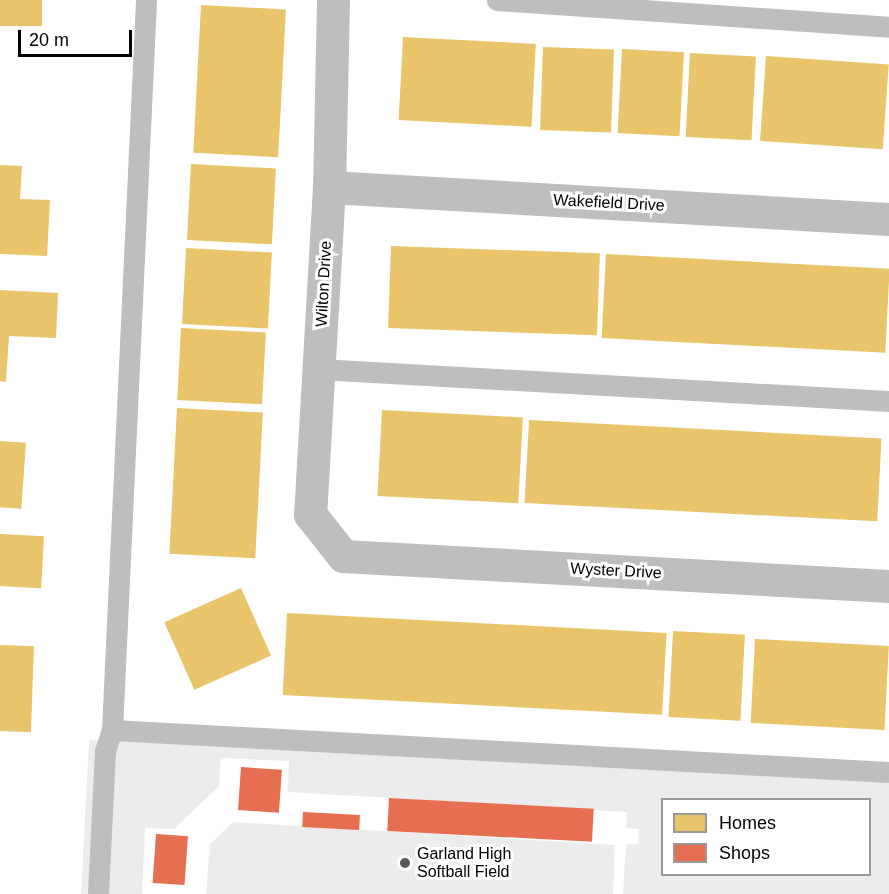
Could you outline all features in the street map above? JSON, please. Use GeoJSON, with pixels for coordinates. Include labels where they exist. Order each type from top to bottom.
{"type":"FeatureCollection","features":[{"type":"Feature","properties":{"kind":"street","name":"Wilton Drive"},"geometry":{"type":"LineString","coordinates":[[333,0],[329,187],[310,514],[343,556]]}},
{"type":"Feature","properties":{"kind":"street","name":"Wakefield Drive"},"geometry":{"type":"LineString","coordinates":[[329,187],[889,219]]}},
{"type":"Feature","properties":{"kind":"street","name":"Wyster Drive"},"geometry":{"type":"LineString","coordinates":[[343,556],[889,586]]}},
{"type":"Feature","properties":{"kind":"lane"},"geometry":{"type":"LineString","coordinates":[[98,894],[105,751],[112,730],[146,0]]}},
{"type":"Feature","properties":{"kind":"lane"},"geometry":{"type":"LineString","coordinates":[[497,0],[889,27]]}},
{"type":"Feature","properties":{"kind":"lane"},"geometry":{"type":"LineString","coordinates":[[319,369],[889,401]]}},
{"type":"Feature","properties":{"kind":"lane"},"geometry":{"type":"LineString","coordinates":[[112,730],[889,772]]}},
{"type":"Feature","properties":{"kind":"shaded area"},"geometry":{"type":"Polygon","coordinates":[[[89,740],[241,745],[257,749],[889,782],[889,894],[623,894],[626,844],[638,844],[639,829],[626,828],[627,812],[288,792],[289,761],[221,758],[219,786],[174,829],[145,828],[142,894],[81,894],[89,740]]]}},
{"type":"Feature","properties":{"kind":"shaded area","name":"Garland High Softball Field"},"geometry":{"type":"Polygon","coordinates":[[[233,822],[615,845],[613,894],[206,894],[210,844],[233,822]]]}},
{"type":"Feature","properties":{"kind":"building: Homes"},"geometry":{"type":"Polygon","coordinates":[[[0,0],[42,0],[42,26],[0,26],[0,0]]]}},
{"type":"Feature","properties":{"kind":"building: Homes"},"geometry":{"type":"Polygon","coordinates":[[[201,5],[286,9],[278,157],[193,153],[201,5]]]}},
{"type":"Feature","properties":{"kind":"building: Homes"},"geometry":{"type":"Polygon","coordinates":[[[403,37],[536,44],[531,127],[399,120],[403,37]]]}},
{"type":"Feature","properties":{"kind":"building: Homes"},"geometry":{"type":"Polygon","coordinates":[[[543,47],[614,49],[611,132],[540,130],[543,47]]]}},
{"type":"Feature","properties":{"kind":"building: Homes"},"geometry":{"type":"Polygon","coordinates":[[[622,49],[684,52],[680,136],[618,133],[622,49]]]}},
{"type":"Feature","properties":{"kind":"building: Homes"},"geometry":{"type":"Polygon","coordinates":[[[690,53],[756,56],[752,140],[686,137],[690,53]]]}},
{"type":"Feature","properties":{"kind":"building: Homes"},"geometry":{"type":"Polygon","coordinates":[[[766,56],[889,65],[883,149],[760,141],[766,56]]]}},
{"type":"Feature","properties":{"kind":"building: Homes"},"geometry":{"type":"Polygon","coordinates":[[[191,164],[276,168],[272,244],[187,240],[191,164]]]}},
{"type":"Feature","properties":{"kind":"building: Homes"},"geometry":{"type":"Polygon","coordinates":[[[0,165],[22,166],[20,199],[50,200],[47,256],[0,254],[0,165]]]}},
{"type":"Feature","properties":{"kind":"building: Homes"},"geometry":{"type":"Polygon","coordinates":[[[391,246],[600,253],[597,335],[388,328],[391,246]]]}},
{"type":"Feature","properties":{"kind":"building: Homes"},"geometry":{"type":"Polygon","coordinates":[[[186,248],[272,253],[268,328],[182,324],[186,248]]]}},
{"type":"Feature","properties":{"kind":"building: Homes"},"geometry":{"type":"Polygon","coordinates":[[[606,254],[889,269],[885,353],[602,338],[606,254]]]}},
{"type":"Feature","properties":{"kind":"building: Homes"},"geometry":{"type":"Polygon","coordinates":[[[0,290],[58,293],[56,338],[9,336],[6,382],[0,381],[0,290]]]}},
{"type":"Feature","properties":{"kind":"building: Homes"},"geometry":{"type":"Polygon","coordinates":[[[181,328],[266,332],[262,404],[177,400],[181,328]]]}},
{"type":"Feature","properties":{"kind":"building: Homes"},"geometry":{"type":"Polygon","coordinates":[[[177,408],[263,413],[255,558],[169,554],[177,408]]]}},
{"type":"Feature","properties":{"kind":"building: Homes"},"geometry":{"type":"Polygon","coordinates":[[[382,410],[523,417],[518,503],[377,496],[382,410]]]}},
{"type":"Feature","properties":{"kind":"building: Homes"},"geometry":{"type":"Polygon","coordinates":[[[529,420],[882,438],[877,521],[525,503],[529,420]]]}},
{"type":"Feature","properties":{"kind":"building: Homes"},"geometry":{"type":"Polygon","coordinates":[[[0,441],[26,443],[21,509],[0,507],[0,441]]]}},
{"type":"Feature","properties":{"kind":"building: Homes"},"geometry":{"type":"Polygon","coordinates":[[[0,534],[44,536],[41,588],[0,586],[0,534]]]}},
{"type":"Feature","properties":{"kind":"building: Homes"},"geometry":{"type":"Polygon","coordinates":[[[241,588],[271,656],[194,690],[164,622],[241,588]]]}},
{"type":"Feature","properties":{"kind":"building: Homes"},"geometry":{"type":"Polygon","coordinates":[[[287,613],[666,633],[662,715],[283,695],[287,613]]]}},
{"type":"Feature","properties":{"kind":"building: Homes"},"geometry":{"type":"Polygon","coordinates":[[[673,631],[745,635],[740,721],[668,717],[673,631]]]}},
{"type":"Feature","properties":{"kind":"building: Homes"},"geometry":{"type":"Polygon","coordinates":[[[755,639],[889,646],[884,730],[751,723],[755,639]]]}},
{"type":"Feature","properties":{"kind":"building: Homes"},"geometry":{"type":"Polygon","coordinates":[[[0,645],[34,646],[31,732],[0,731],[0,645]]]}},
{"type":"Feature","properties":{"kind":"building: Shops"},"geometry":{"type":"Polygon","coordinates":[[[241,767],[282,770],[279,813],[238,810],[241,767]]]}},
{"type":"Feature","properties":{"kind":"building: Shops"},"geometry":{"type":"Polygon","coordinates":[[[389,798],[594,809],[592,842],[387,831],[389,798]]]}},
{"type":"Feature","properties":{"kind":"building: Shops"},"geometry":{"type":"Polygon","coordinates":[[[303,812],[360,815],[359,830],[302,827],[303,812]]]}},
{"type":"Feature","properties":{"kind":"building: Shops"},"geometry":{"type":"Polygon","coordinates":[[[156,834],[188,836],[185,885],[153,883],[156,834]]]}},
{"type":"Feature","properties":{"kind":"place","name":"Garland High Softball Field"},"geometry":{"type":"Point","coordinates":[405,863]}}]}
